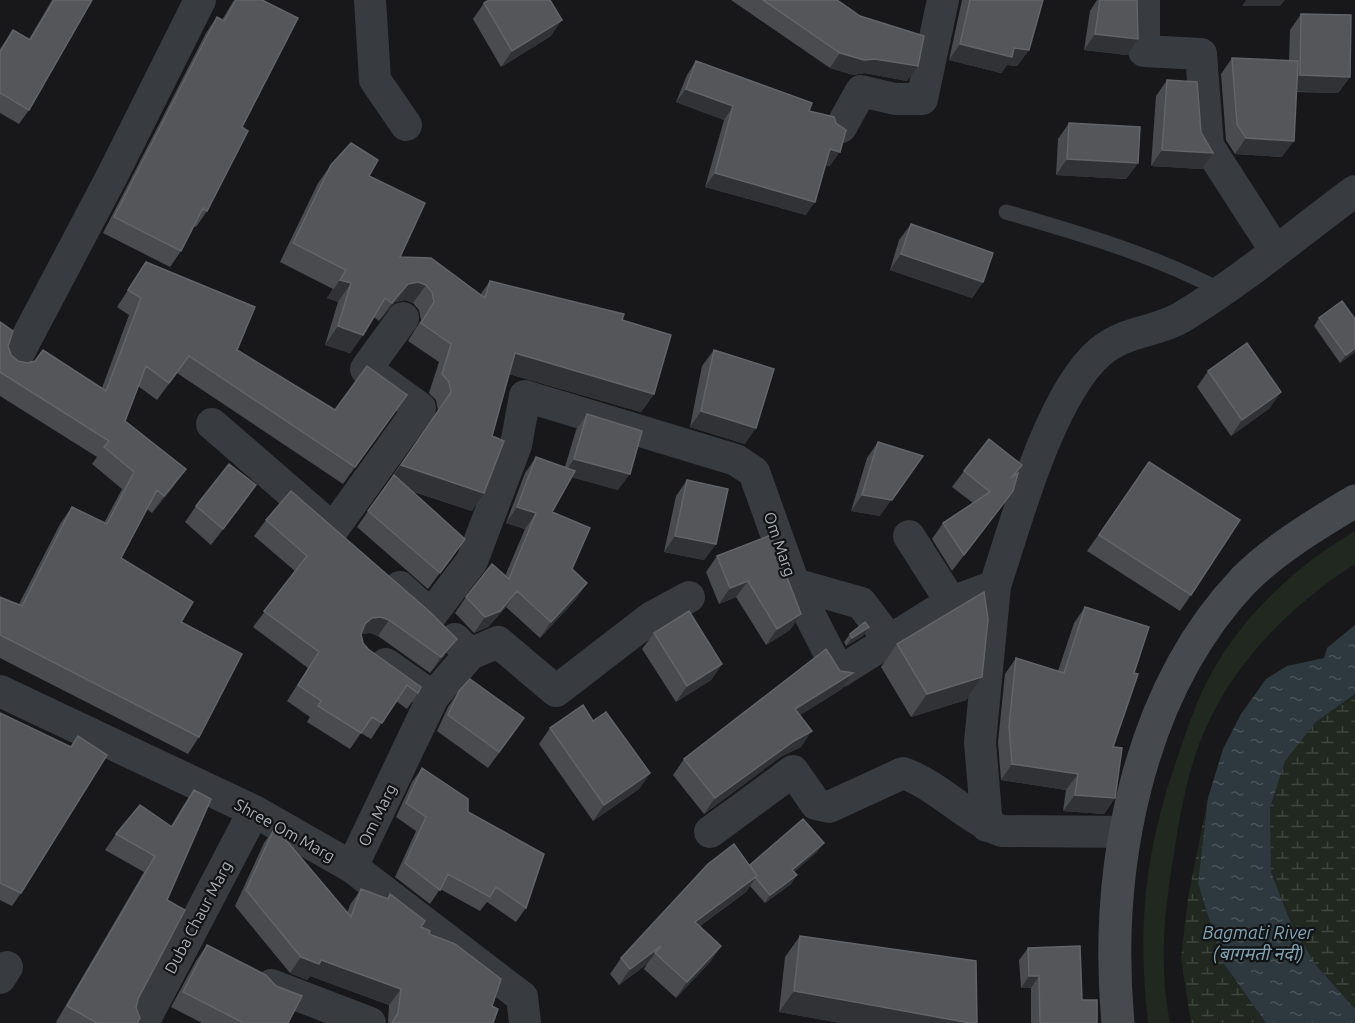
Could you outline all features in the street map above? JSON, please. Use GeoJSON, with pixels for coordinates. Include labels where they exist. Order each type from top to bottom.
{"type":"FeatureCollection","features":[{"type":"Feature","properties":{"kind":"main road"},"geometry":{"type":"LineString","coordinates":[[1118,1023],[1114,985],[1126,832],[1139,775],[1158,718],[1181,670],[1206,626],[1245,580],[1286,545],[1355,501]]}},
{"type":"Feature","properties":{"kind":"street"},"geometry":{"type":"LineString","coordinates":[[14,362],[112,176],[200,0]]}},
{"type":"Feature","properties":{"kind":"street"},"geometry":{"type":"LineString","coordinates":[[370,0],[375,80],[405,125]]}},
{"type":"Feature","properties":{"kind":"street"},"geometry":{"type":"LineString","coordinates":[[842,127],[861,92],[895,99],[922,99],[943,0]]}},
{"type":"Feature","properties":{"kind":"street"},"geometry":{"type":"LineString","coordinates":[[1144,0],[1144,51],[1201,54],[1208,146],[1275,250]]}},
{"type":"Feature","properties":{"kind":"street"},"geometry":{"type":"LineString","coordinates":[[987,826],[980,742],[995,586],[1045,441],[1078,379],[1099,353],[1124,335],[1170,324],[1224,292],[1275,250],[1355,191]]}},
{"type":"Feature","properties":{"kind":"street"},"geometry":{"type":"LineString","coordinates":[[212,424],[342,537],[420,408],[366,369],[403,318]]}},
{"type":"Feature","properties":{"kind":"street","name":"Om Marg"},"geometry":{"type":"LineString","coordinates":[[431,615],[472,561],[516,445],[525,396],[736,460],[754,472],[794,584],[839,672],[951,602],[995,586]]}},
{"type":"Feature","properties":{"kind":"street"},"geometry":{"type":"LineString","coordinates":[[909,536],[951,602]]}},
{"type":"Feature","properties":{"kind":"street"},"geometry":{"type":"LineString","coordinates":[[378,568],[431,615],[470,654],[498,642],[556,691],[652,617],[688,597]]}},
{"type":"Feature","properties":{"kind":"street"},"geometry":{"type":"LineString","coordinates":[[794,584],[861,603],[889,640]]}},
{"type":"Feature","properties":{"kind":"street"},"geometry":{"type":"LineString","coordinates":[[368,651],[433,698]]}},
{"type":"Feature","properties":{"kind":"street","name":"Om Marg"},"geometry":{"type":"LineString","coordinates":[[352,867],[433,698],[470,654]]}},
{"type":"Feature","properties":{"kind":"street","name":"Shree Om Marg"},"geometry":{"type":"LineString","coordinates":[[0,691],[254,811],[352,867],[522,997],[525,1023]]}},
{"type":"Feature","properties":{"kind":"street"},"geometry":{"type":"LineString","coordinates":[[710,832],[793,771],[816,804],[829,807],[903,772],[920,779],[987,826],[1002,831],[1126,832]]}},
{"type":"Feature","properties":{"kind":"street","name":"Duba Chaur Marg"},"geometry":{"type":"LineString","coordinates":[[143,1023],[254,811]]}},
{"type":"Feature","properties":{"kind":"street"},"geometry":{"type":"LineString","coordinates":[[272,985],[370,1023]]}},
{"type":"Feature","properties":{"kind":"lane"},"geometry":{"type":"LineString","coordinates":[[1006,212],[1099,240],[1183,270],[1224,292]]}},
{"type":"Feature","properties":{"kind":"green space"},"geometry":{"type":"Polygon","coordinates":[[[1355,531],[1355,564],[1311,596],[1270,633],[1235,676],[1201,739],[1182,808],[1167,901],[1164,961],[1170,1023],[1148,1023],[1143,954],[1146,889],[1157,825],[1196,705],[1224,652],[1256,611],[1293,575],[1355,531]]]}},
{"type":"Feature","properties":{"kind":"green space"},"geometry":{"type":"Polygon","coordinates":[[[1355,694],[1355,1009],[1315,964],[1290,921],[1271,872],[1270,808],[1285,761],[1316,722],[1355,694]]]}},
{"type":"Feature","properties":{"kind":"green space"},"geometry":{"type":"Polygon","coordinates":[[[1208,798],[1198,883],[1222,961],[1266,1023],[1191,1023],[1181,958],[1188,898],[1208,798]]]}},
{"type":"Feature","properties":{"kind":"water","name":"Bagmati River (बागमती नदी)"},"geometry":{"type":"Polygon","coordinates":[[[1355,625],[1355,694],[1316,722],[1285,761],[1270,808],[1271,872],[1290,921],[1315,964],[1355,1009],[1355,1023],[1266,1023],[1222,961],[1198,883],[1208,798],[1223,749],[1241,714],[1266,679],[1287,666],[1324,658],[1327,648],[1355,625]]]}},
{"type":"Feature","properties":{"kind":"building"},"geometry":{"type":"Polygon","coordinates":[[[54,0],[92,0],[29,110],[0,93],[0,52],[13,30],[30,40],[54,0]]]}},
{"type":"Feature","properties":{"kind":"building"},"geometry":{"type":"Polygon","coordinates":[[[236,0],[262,0],[298,18],[242,127],[248,131],[207,211],[203,208],[181,251],[114,217],[217,17],[224,21],[236,0]]]}},
{"type":"Feature","properties":{"kind":"building"},"geometry":{"type":"Polygon","coordinates":[[[489,0],[550,0],[562,20],[512,51],[484,3],[489,0]]]}},
{"type":"Feature","properties":{"kind":"building"},"geometry":{"type":"Polygon","coordinates":[[[763,0],[837,0],[860,16],[924,36],[918,66],[875,59],[864,60],[840,53],[763,0]]]}},
{"type":"Feature","properties":{"kind":"building"},"geometry":{"type":"Polygon","coordinates":[[[970,0],[1043,0],[1029,50],[1014,48],[1012,57],[960,44],[970,0]]]}},
{"type":"Feature","properties":{"kind":"building"},"geometry":{"type":"Polygon","coordinates":[[[1100,0],[1137,0],[1138,39],[1095,34],[1100,0]]]}},
{"type":"Feature","properties":{"kind":"building"},"geometry":{"type":"Polygon","coordinates":[[[1301,14],[1351,15],[1350,77],[1300,75],[1301,14]]]}},
{"type":"Feature","properties":{"kind":"building"},"geometry":{"type":"Polygon","coordinates":[[[1232,58],[1298,61],[1294,141],[1246,138],[1237,124],[1232,58]]]}},
{"type":"Feature","properties":{"kind":"building"},"geometry":{"type":"Polygon","coordinates":[[[696,61],[812,103],[809,111],[834,117],[836,123],[846,130],[840,152],[830,149],[815,202],[715,173],[733,106],[686,89],[696,61]]]}},
{"type":"Feature","properties":{"kind":"building"},"geometry":{"type":"Polygon","coordinates":[[[1167,80],[1197,82],[1201,132],[1213,153],[1162,150],[1167,80]]]}},
{"type":"Feature","properties":{"kind":"building"},"geometry":{"type":"Polygon","coordinates":[[[1069,123],[1140,127],[1138,163],[1067,159],[1069,123]]]}},
{"type":"Feature","properties":{"kind":"building"},"geometry":{"type":"Polygon","coordinates":[[[351,143],[378,160],[369,176],[425,203],[400,257],[431,258],[485,298],[490,281],[624,314],[622,320],[671,335],[654,394],[515,353],[492,436],[504,441],[484,493],[401,465],[451,392],[449,382],[442,374],[451,344],[421,323],[434,302],[432,292],[426,285],[418,282],[408,284],[392,303],[385,298],[363,335],[338,326],[351,283],[340,280],[346,270],[293,243],[331,165],[351,143]]]}},
{"type":"Feature","properties":{"kind":"building"},"geometry":{"type":"Polygon","coordinates":[[[911,224],[993,253],[983,282],[901,254],[911,224]]]}},
{"type":"Feature","properties":{"kind":"building"},"geometry":{"type":"Polygon","coordinates":[[[146,262],[255,307],[237,350],[335,410],[367,366],[407,395],[355,467],[189,356],[169,383],[146,366],[125,421],[186,469],[164,496],[157,490],[121,558],[193,602],[181,622],[242,654],[199,737],[0,635],[0,597],[22,606],[72,507],[107,524],[134,472],[104,447],[109,441],[0,372],[0,322],[13,331],[8,346],[11,355],[18,361],[27,363],[35,361],[43,350],[106,391],[141,298],[128,290],[146,262]]]}},
{"type":"Feature","properties":{"kind":"building"},"geometry":{"type":"Polygon","coordinates":[[[1342,301],[1355,319],[1355,348],[1346,355],[1319,318],[1342,301]]]}},
{"type":"Feature","properties":{"kind":"building"},"geometry":{"type":"Polygon","coordinates":[[[1247,343],[1281,392],[1242,420],[1208,371],[1247,343]]]}},
{"type":"Feature","properties":{"kind":"building"},"geometry":{"type":"Polygon","coordinates":[[[714,350],[774,369],[756,428],[701,411],[714,350]]]}},
{"type":"Feature","properties":{"kind":"building"},"geometry":{"type":"Polygon","coordinates":[[[587,414],[642,431],[630,474],[574,459],[587,414]]]}},
{"type":"Feature","properties":{"kind":"building"},"geometry":{"type":"Polygon","coordinates":[[[989,439],[1022,465],[1011,478],[1018,473],[1013,491],[964,555],[943,523],[990,492],[964,471],[989,439]]]}},
{"type":"Feature","properties":{"kind":"building"},"geometry":{"type":"Polygon","coordinates":[[[878,442],[923,456],[892,500],[862,495],[878,442]]]}},
{"type":"Feature","properties":{"kind":"building"},"geometry":{"type":"Polygon","coordinates":[[[536,457],[575,471],[552,512],[590,528],[572,569],[587,583],[551,622],[517,591],[500,611],[485,617],[466,597],[492,564],[509,579],[536,513],[517,507],[536,457]]]}},
{"type":"Feature","properties":{"kind":"building"},"geometry":{"type":"Polygon","coordinates":[[[1149,462],[1240,520],[1191,595],[1099,535],[1149,462]]]}},
{"type":"Feature","properties":{"kind":"building"},"geometry":{"type":"Polygon","coordinates":[[[229,464],[256,485],[223,529],[196,506],[229,464]]]}},
{"type":"Feature","properties":{"kind":"building"},"geometry":{"type":"Polygon","coordinates":[[[394,475],[465,539],[440,573],[368,511],[394,475]]]}},
{"type":"Feature","properties":{"kind":"building"},"geometry":{"type":"Polygon","coordinates":[[[687,480],[728,489],[716,544],[675,536],[687,480]]]}},
{"type":"Feature","properties":{"kind":"building"},"geometry":{"type":"Polygon","coordinates":[[[291,491],[430,612],[457,639],[441,657],[389,620],[381,617],[372,618],[365,624],[361,634],[363,643],[368,649],[421,687],[418,693],[407,685],[382,723],[372,717],[361,733],[318,706],[321,701],[298,685],[319,652],[264,611],[307,556],[266,520],[291,491]]]}},
{"type":"Feature","properties":{"kind":"building"},"geometry":{"type":"Polygon","coordinates":[[[771,535],[801,614],[777,629],[748,581],[730,588],[717,556],[771,535]]]}},
{"type":"Feature","properties":{"kind":"building"},"geometry":{"type":"Polygon","coordinates":[[[984,592],[988,619],[982,677],[927,694],[897,644],[984,592]]]}},
{"type":"Feature","properties":{"kind":"building"},"geometry":{"type":"Polygon","coordinates":[[[1085,607],[1149,627],[1134,673],[1138,674],[1113,747],[1122,748],[1115,798],[1075,795],[1078,774],[1012,764],[1009,726],[1016,658],[1064,673],[1085,607]]]}},
{"type":"Feature","properties":{"kind":"building"},"geometry":{"type":"Polygon","coordinates":[[[689,611],[722,664],[687,686],[654,633],[689,611]]]}},
{"type":"Feature","properties":{"kind":"building"},"geometry":{"type":"Polygon","coordinates":[[[865,622],[869,627],[852,638],[850,634],[865,622]]]}},
{"type":"Feature","properties":{"kind":"building"},"geometry":{"type":"Polygon","coordinates":[[[826,649],[840,671],[853,673],[795,709],[812,731],[794,741],[715,798],[684,759],[826,649]]]}},
{"type":"Feature","properties":{"kind":"building"},"geometry":{"type":"Polygon","coordinates":[[[470,679],[524,718],[499,752],[448,715],[459,691],[470,679]]]}},
{"type":"Feature","properties":{"kind":"building"},"geometry":{"type":"Polygon","coordinates":[[[583,705],[593,721],[606,712],[650,773],[604,805],[550,728],[583,705]]]}},
{"type":"Feature","properties":{"kind":"building"},"geometry":{"type":"Polygon","coordinates":[[[0,713],[71,747],[78,736],[107,755],[21,893],[0,883],[0,713]]]}},
{"type":"Feature","properties":{"kind":"building"},"geometry":{"type":"Polygon","coordinates":[[[422,768],[468,799],[468,812],[544,854],[526,908],[496,887],[490,897],[448,874],[440,890],[405,863],[426,817],[406,803],[422,768]]]}},
{"type":"Feature","properties":{"kind":"building"},"geometry":{"type":"Polygon","coordinates":[[[194,790],[211,799],[167,900],[185,910],[138,999],[136,1008],[140,1018],[137,1023],[97,1023],[67,1006],[155,856],[116,834],[140,805],[172,827],[194,790]]]}},
{"type":"Feature","properties":{"kind":"building"},"geometry":{"type":"Polygon","coordinates":[[[803,819],[824,843],[792,870],[797,875],[770,895],[756,878],[750,865],[803,819]]]}},
{"type":"Feature","properties":{"kind":"building"},"geometry":{"type":"Polygon","coordinates":[[[275,827],[351,917],[361,889],[388,899],[390,894],[425,921],[421,927],[430,931],[429,934],[455,944],[501,979],[492,1006],[498,1009],[493,1023],[392,1023],[398,1013],[401,989],[321,960],[319,964],[301,957],[246,890],[275,827]]]}},
{"type":"Feature","properties":{"kind":"building"},"geometry":{"type":"Polygon","coordinates":[[[734,844],[757,876],[695,922],[721,946],[687,982],[655,953],[661,946],[630,969],[621,958],[708,864],[734,844]]]}},
{"type":"Feature","properties":{"kind":"building"},"geometry":{"type":"Polygon","coordinates":[[[800,936],[976,961],[977,1023],[794,991],[800,936]]]}},
{"type":"Feature","properties":{"kind":"building"},"geometry":{"type":"Polygon","coordinates":[[[207,945],[266,975],[276,986],[302,996],[288,1023],[244,1023],[183,992],[207,945]]]}},
{"type":"Feature","properties":{"kind":"building"},"geometry":{"type":"Polygon","coordinates":[[[1080,946],[1082,1000],[1097,1000],[1097,1023],[1040,1023],[1039,976],[1029,976],[1028,948],[1080,946]]]}}]}
